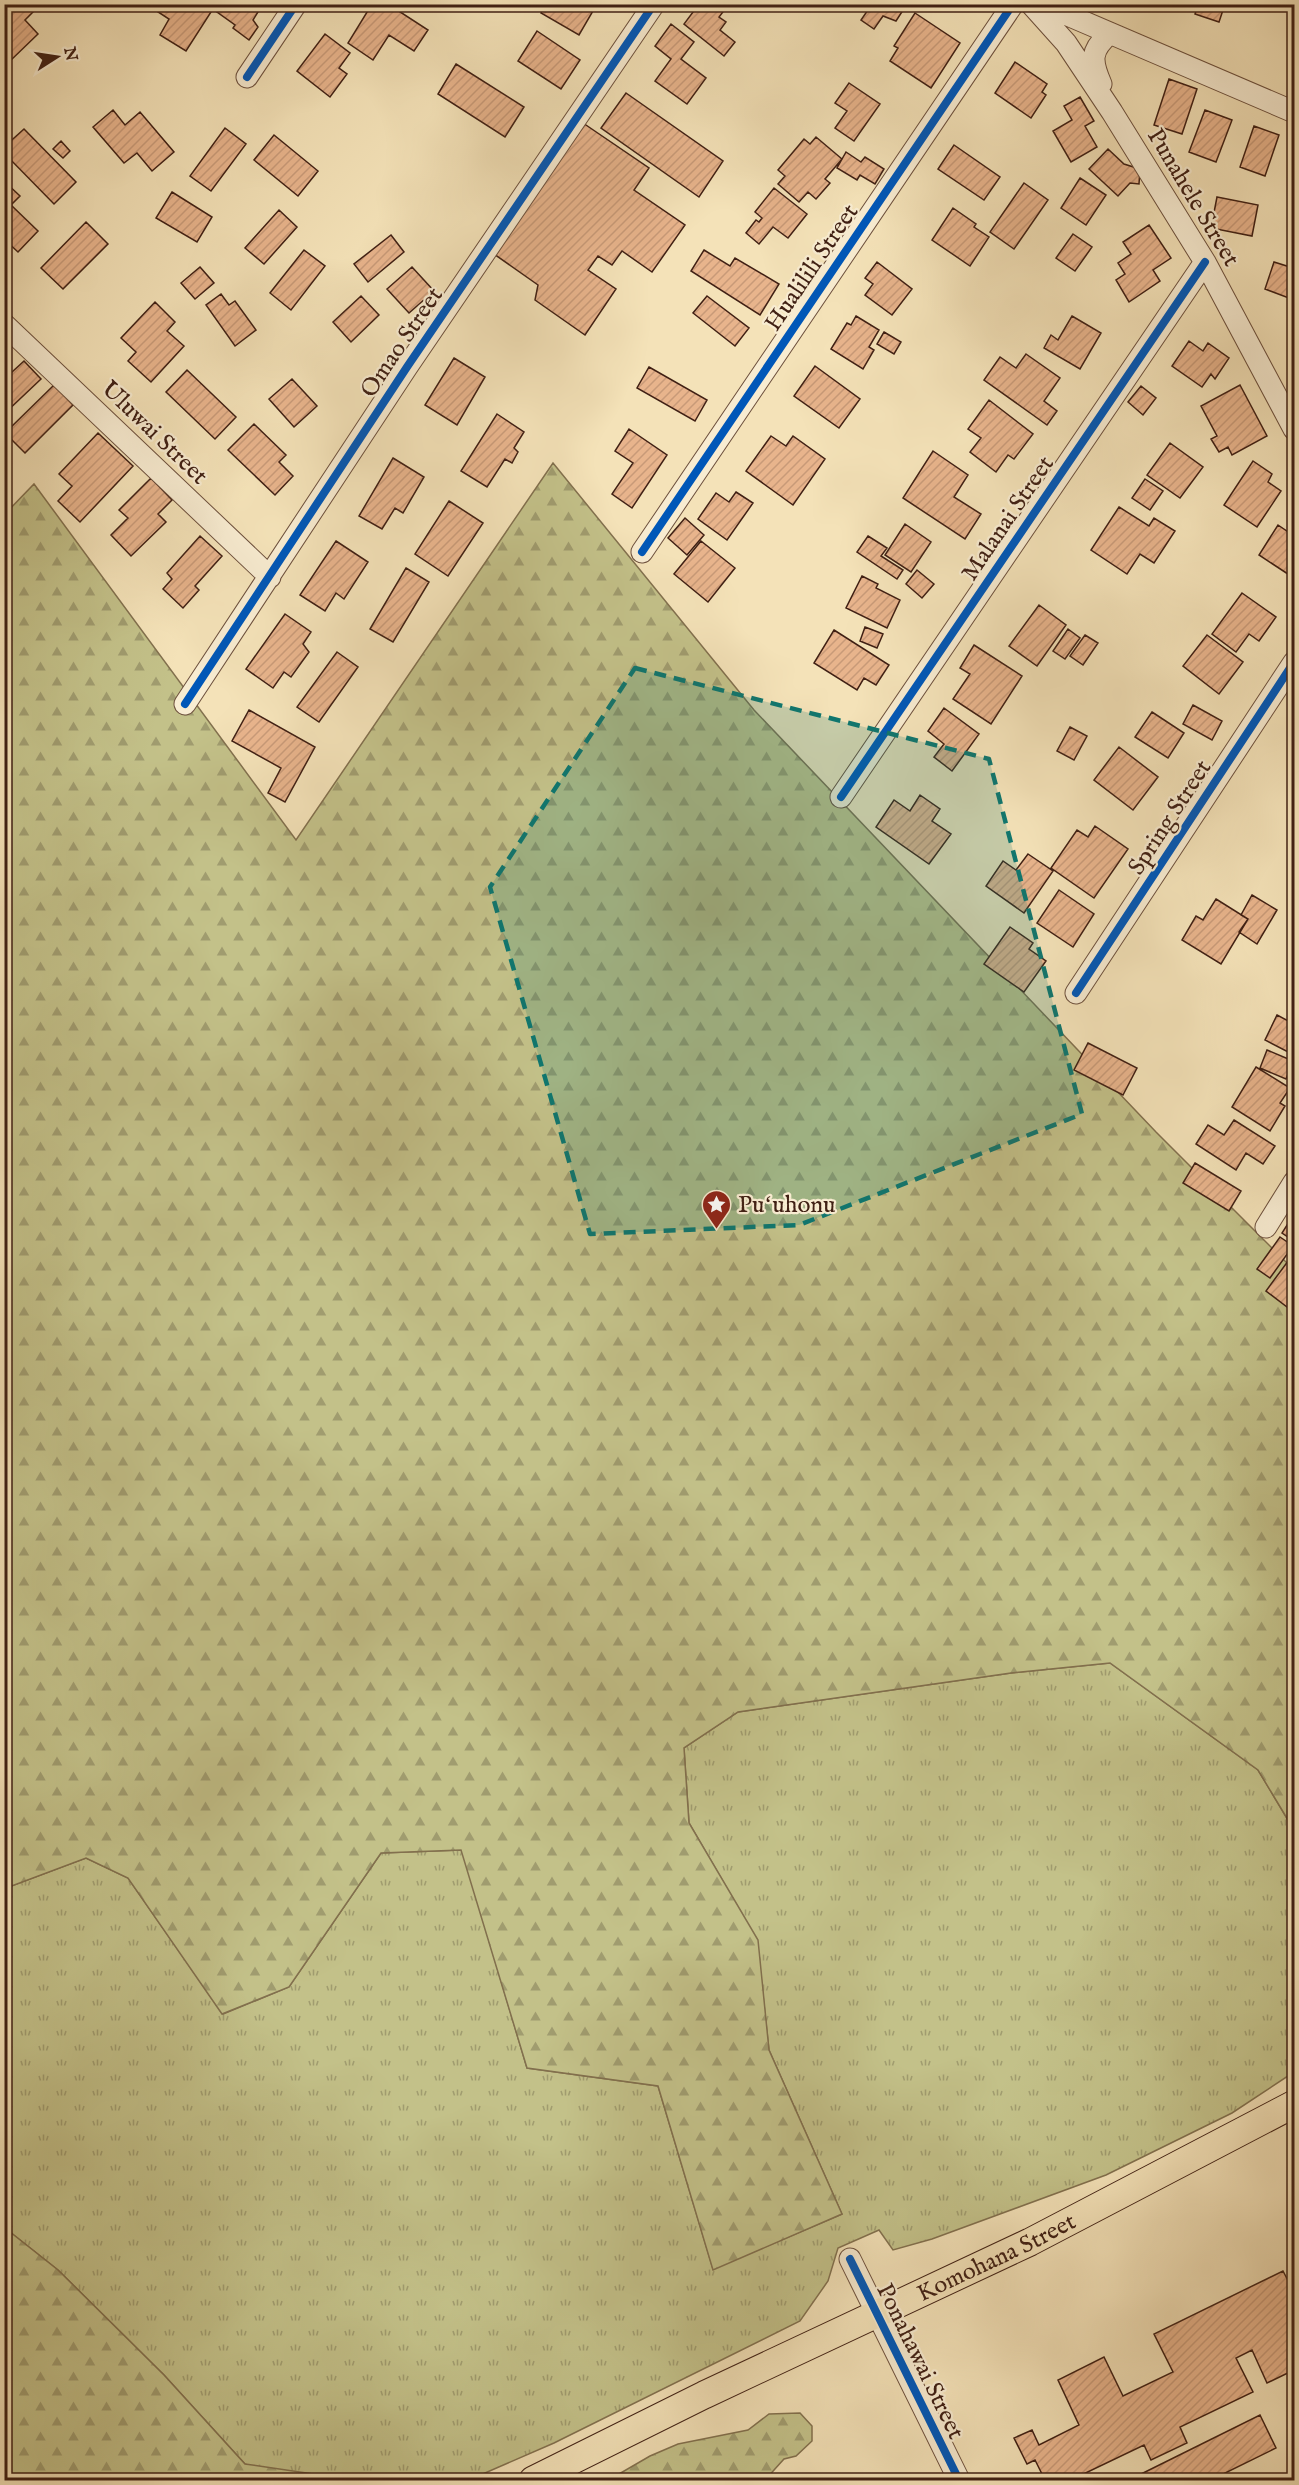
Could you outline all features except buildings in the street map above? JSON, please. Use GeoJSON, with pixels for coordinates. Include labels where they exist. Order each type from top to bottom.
{"type":"FeatureCollection","features":[{"type":"Feature","properties":{"kind":"main road","name":"Komohana Street"},"geometry":{"type":"LineString","coordinates":[[533,2481],[705,2395],[1041,2237],[1294,2104]]}},
{"type":"Feature","properties":{"kind":"street"},"geometry":{"type":"LineString","coordinates":[[247,77],[296,4]]}},
{"type":"Feature","properties":{"kind":"street","name":"Omao Street"},"geometry":{"type":"LineString","coordinates":[[185,704],[407,367],[654,4]]}},
{"type":"Feature","properties":{"kind":"street","name":"Hualilili Street"},"geometry":{"type":"LineString","coordinates":[[642,552],[1013,4]]}},
{"type":"Feature","properties":{"kind":"street","name":"Punahele Street"},"geometry":{"type":"LineString","coordinates":[[1030,4],[1066,43],[1112,112],[1205,262],[1292,416]]}},
{"type":"Feature","properties":{"kind":"street"},"geometry":{"type":"LineString","coordinates":[[1042,4],[1294,112]]}},
{"type":"Feature","properties":{"kind":"street"},"geometry":{"type":"LineString","coordinates":[[1109,34],[1099,42],[1094,52],[1093,65],[1112,112]]}},
{"type":"Feature","properties":{"kind":"street","name":"Malanai Street"},"geometry":{"type":"LineString","coordinates":[[841,797],[1205,262]]}},
{"type":"Feature","properties":{"kind":"street","name":"Uluwai Street"},"geometry":{"type":"LineString","coordinates":[[4,324],[270,577]]}},
{"type":"Feature","properties":{"kind":"street","name":"Spring Street"},"geometry":{"type":"LineString","coordinates":[[1076,993],[1294,662]]}},
{"type":"Feature","properties":{"kind":"street"},"geometry":{"type":"LineString","coordinates":[[1266,1227],[1294,1182]]}},
{"type":"Feature","properties":{"kind":"street","name":"Ponahawai Street"},"geometry":{"type":"LineString","coordinates":[[850,2259],[958,2481]]}},
{"type":"Feature","properties":{"kind":"highlighted area"},"geometry":{"type":"Polygon","coordinates":[[[635,668],[989,759],[1082,1114],[799,1225],[590,1234],[490,887],[635,668]]]}},
{"type":"Feature","properties":{"kind":"green space"},"geometry":{"type":"Polygon","coordinates":[[[553,463],[754,710],[1156,1132],[1294,1270],[1294,1723],[1290,1736],[1294,1742],[1294,1830],[1258,1770],[1110,1663],[1011,1673],[738,1712],[684,1748],[689,1823],[758,1940],[769,2050],[842,2214],[713,2270],[658,2086],[527,2068],[461,1850],[381,1853],[289,1987],[222,2014],[128,1878],[86,1858],[9,1887],[5,1884],[4,515],[34,484],[296,840],[553,463]]]}},
{"type":"Feature","properties":{"kind":"green space"},"geometry":{"type":"Polygon","coordinates":[[[1110,1663],[1258,1770],[1294,1830],[1294,2072],[1232,2113],[1106,2175],[932,2239],[893,2250],[879,2230],[838,2248],[828,2281],[800,2321],[554,2443],[469,2480],[289,2480],[245,2464],[164,2375],[58,2270],[5,2228],[4,1884],[9,1887],[86,1858],[128,1878],[223,2014],[289,1987],[381,1853],[462,1850],[527,2068],[658,2086],[713,2269],[842,2214],[769,2050],[757,1940],[689,1823],[684,1748],[738,1712],[1011,1673],[1110,1663]]]}},
{"type":"Feature","properties":{"kind":"green space"},"geometry":{"type":"Polygon","coordinates":[[[5,2228],[58,2270],[164,2375],[245,2464],[354,2480],[5,2480],[5,2228]]]}},
{"type":"Feature","properties":{"kind":"green space"},"geometry":{"type":"Polygon","coordinates":[[[800,2413],[812,2426],[812,2441],[796,2456],[784,2459],[765,2480],[589,2480],[619,2474],[650,2456],[678,2444],[748,2430],[769,2414],[800,2413]]]}},
{"type":"Feature","properties":{"kind":"cycle path"},"geometry":{"type":"LineString","coordinates":[[247,77],[296,4]]}},
{"type":"Feature","properties":{"kind":"cycle path"},"geometry":{"type":"LineString","coordinates":[[185,704],[407,367],[654,4]]}},
{"type":"Feature","properties":{"kind":"cycle path"},"geometry":{"type":"LineString","coordinates":[[642,552],[1013,4]]}},
{"type":"Feature","properties":{"kind":"cycle path"},"geometry":{"type":"LineString","coordinates":[[841,797],[1205,262]]}},
{"type":"Feature","properties":{"kind":"cycle path"},"geometry":{"type":"LineString","coordinates":[[1076,993],[1294,662]]}},
{"type":"Feature","properties":{"kind":"cycle path"},"geometry":{"type":"LineString","coordinates":[[850,2259],[959,2480]]}},
{"type":"Feature","properties":{"kind":"place","name":"Puʻuhonu"},"geometry":{"type":"Point","coordinates":[717,1230]}}]}
